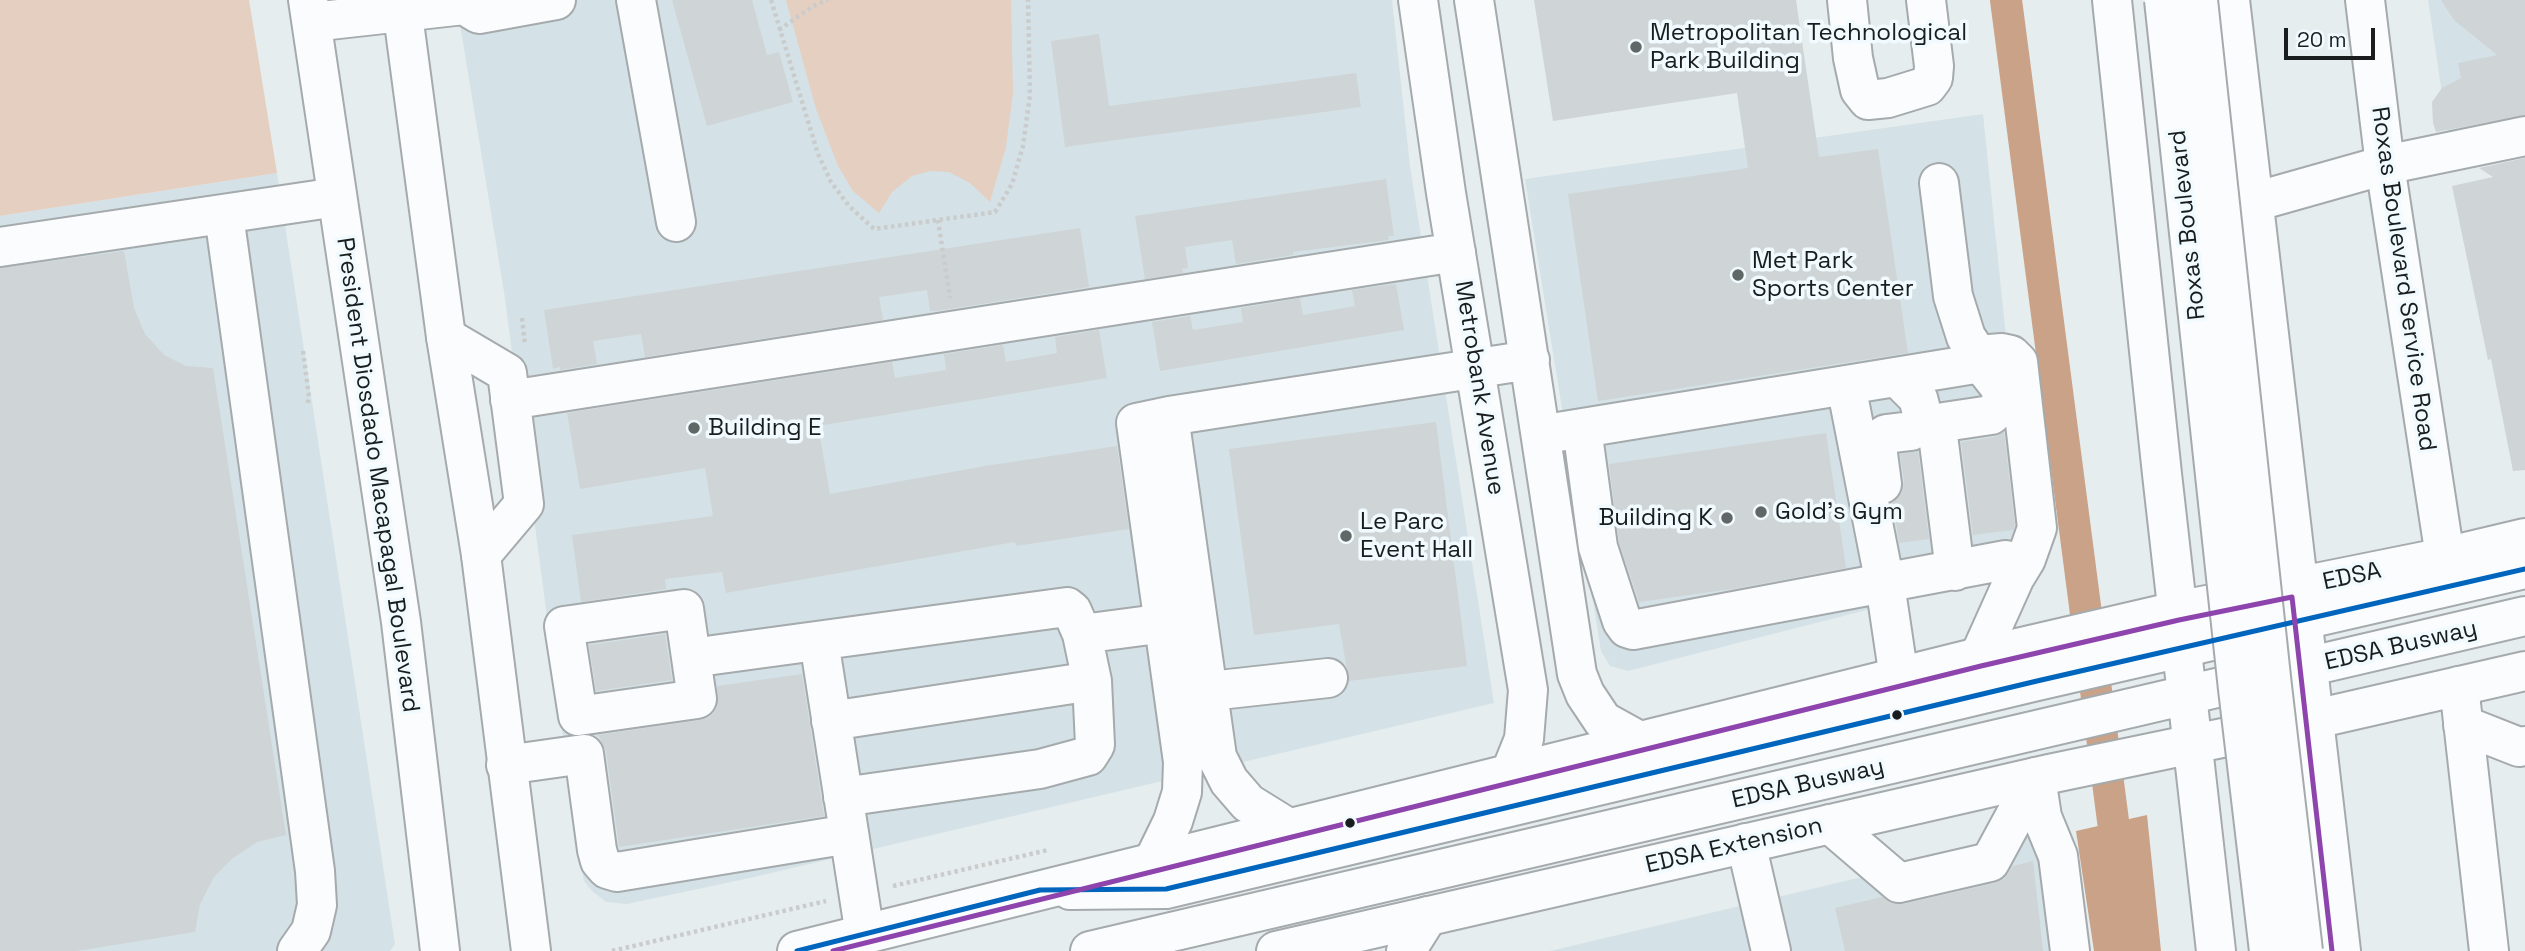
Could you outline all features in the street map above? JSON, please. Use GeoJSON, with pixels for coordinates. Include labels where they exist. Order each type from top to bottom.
{"type":"FeatureCollection","features":[{"type":"Feature","properties":{"kind":"main road"},"geometry":{"type":"LineString","coordinates":[[310,11],[467,3],[479,14],[556,0]]}},
{"type":"Feature","properties":{"kind":"main road"},"geometry":{"type":"LineString","coordinates":[[636,0],[676,222]]}},
{"type":"Feature","properties":{"kind":"main road","name":"Metrobank Avenue"},"geometry":{"type":"LineString","coordinates":[[1418,0],[1456,252],[1528,690],[1524,739],[1510,774]]}},
{"type":"Feature","properties":{"kind":"main road"},"geometry":{"type":"LineString","coordinates":[[1474,0],[1577,674],[1585,694],[1603,721],[1641,742]]}},
{"type":"Feature","properties":{"kind":"main road"},"geometry":{"type":"LineString","coordinates":[[1847,0],[1853,58],[1860,90],[1868,100],[1888,98],[1927,86],[1933,78],[1926,0]]}},
{"type":"Feature","properties":{"kind":"main road"},"geometry":{"type":"LineString","coordinates":[[2112,0],[2179,630],[2217,951]]}},
{"type":"Feature","properties":{"kind":"main road","name":"Roxas Boulevard"},"geometry":{"type":"LineString","coordinates":[[2164,0],[2269,951]]}},
{"type":"Feature","properties":{"kind":"main road","name":"Roxas Boulevard"},"geometry":{"type":"LineString","coordinates":[[2198,0],[2303,951]]}},
{"type":"Feature","properties":{"kind":"main road"},"geometry":{"type":"LineString","coordinates":[[2230,0],[2340,941]]}},
{"type":"Feature","properties":{"kind":"main road","name":"Roxas Boulevard Service Road"},"geometry":{"type":"LineString","coordinates":[[2365,0],[2385,165],[2445,557]]}},
{"type":"Feature","properties":{"kind":"main road"},"geometry":{"type":"LineString","coordinates":[[402,6],[446,337],[481,555],[531,951]]}},
{"type":"Feature","properties":{"kind":"main road","name":"President Diosdado Macapagal Boulevard"},"geometry":{"type":"LineString","coordinates":[[310,11],[401,622],[440,951]]}},
{"type":"Feature","properties":{"kind":"main road"},"geometry":{"type":"LineString","coordinates":[[2254,202],[2385,165],[2525,136]]}},
{"type":"Feature","properties":{"kind":"main road"},"geometry":{"type":"LineString","coordinates":[[1938,183],[1953,296],[1966,337],[1999,386],[2002,404],[1992,415],[1939,424],[1936,432],[1955,571]]}},
{"type":"Feature","properties":{"kind":"main road"},"geometry":{"type":"LineString","coordinates":[[0,247],[337,197]]}},
{"type":"Feature","properties":{"kind":"main road"},"geometry":{"type":"LineString","coordinates":[[224,215],[315,871],[317,905],[312,931],[298,951]]}},
{"type":"Feature","properties":{"kind":"main road"},"geometry":{"type":"LineString","coordinates":[[510,400],[1456,252]]}},
{"type":"Feature","properties":{"kind":"main road"},"geometry":{"type":"LineString","coordinates":[[446,337],[507,373],[524,504],[481,555]]}},
{"type":"Feature","properties":{"kind":"main road"},"geometry":{"type":"LineString","coordinates":[[1540,435],[1898,377],[2002,353],[2011,355],[2018,362],[2037,528],[2035,540],[1979,657]]}},
{"type":"Feature","properties":{"kind":"main road"},"geometry":{"type":"LineString","coordinates":[[1290,828],[1248,803],[1229,781],[1191,693],[1180,621],[1136,423],[1530,360]]}},
{"type":"Feature","properties":{"kind":"main road"},"geometry":{"type":"LineString","coordinates":[[1898,377],[1918,398],[1923,417],[1920,425],[1911,431],[1882,436],[1877,446],[1899,678]]}},
{"type":"Feature","properties":{"kind":"main road"},"geometry":{"type":"LineString","coordinates":[[1846,385],[1891,583]]}},
{"type":"Feature","properties":{"kind":"main road"},"geometry":{"type":"LineString","coordinates":[[1583,428],[1598,547],[1622,621],[1627,628],[2006,561]]}},
{"type":"Feature","properties":{"kind":"main road"},"geometry":{"type":"LineString","coordinates":[[2162,474],[2174,494],[2194,508],[2217,513],[2241,510],[2262,499],[2277,481],[2284,458]]}},
{"type":"Feature","properties":{"kind":"main road","name":"EDSA"},"geometry":{"type":"LineString","coordinates":[[2179,630],[2302,604],[2445,557],[2525,538]]}},
{"type":"Feature","properties":{"kind":"main road","name":"EDSA Busway"},"geometry":{"type":"LineString","coordinates":[[2302,604],[2525,569]]}},
{"type":"Feature","properties":{"kind":"main road"},"geometry":{"type":"LineString","coordinates":[[713,655],[1067,607],[1072,611],[1082,634],[1092,681],[1095,745],[1088,756],[1040,769],[843,797]]}},
{"type":"Feature","properties":{"kind":"main road"},"geometry":{"type":"LineString","coordinates":[[684,609],[697,699],[578,716],[564,626],[684,609]]}},
{"type":"Feature","properties":{"kind":"main road","name":"EDSA Busway"},"geometry":{"type":"LineString","coordinates":[[1090,951],[2525,616]]}},
{"type":"Feature","properties":{"kind":"main road"},"geometry":{"type":"LineString","coordinates":[[1082,634],[1180,621]]}},
{"type":"Feature","properties":{"kind":"main road"},"geometry":{"type":"LineString","coordinates":[[797,951],[1979,657],[2036,663],[2179,630]]}},
{"type":"Feature","properties":{"kind":"main road"},"geometry":{"type":"LineString","coordinates":[[819,641],[865,935]]}},
{"type":"Feature","properties":{"kind":"main road","name":"EDSA Busway"},"geometry":{"type":"LineString","coordinates":[[1040,890],[1166,890],[2036,663]]}},
{"type":"Feature","properties":{"kind":"main road"},"geometry":{"type":"LineString","coordinates":[[2193,744],[2525,671]]}},
{"type":"Feature","properties":{"kind":"main road"},"geometry":{"type":"LineString","coordinates":[[1191,693],[1328,678]]}},
{"type":"Feature","properties":{"kind":"main road"},"geometry":{"type":"LineString","coordinates":[[831,721],[1092,681]]}},
{"type":"Feature","properties":{"kind":"main road"},"geometry":{"type":"LineString","coordinates":[[2459,686],[2489,951]]}},
{"type":"Feature","properties":{"kind":"main road"},"geometry":{"type":"LineString","coordinates":[[1153,862],[1173,821],[1182,792],[1191,693]]}},
{"type":"Feature","properties":{"kind":"main road"},"geometry":{"type":"LineString","coordinates":[[2463,725],[2519,747],[2525,746]]}},
{"type":"Feature","properties":{"kind":"main road","name":"EDSA Extension"},"geometry":{"type":"LineString","coordinates":[[1276,951],[2140,753],[2193,744]]}},
{"type":"Feature","properties":{"kind":"main road"},"geometry":{"type":"LineString","coordinates":[[506,765],[584,754],[597,850],[607,869],[617,872],[849,834]]}},
{"type":"Feature","properties":{"kind":"main road"},"geometry":{"type":"LineString","coordinates":[[1830,824],[1899,883],[1990,862],[2043,775]]}},
{"type":"Feature","properties":{"kind":"main road"},"geometry":{"type":"LineString","coordinates":[[2043,775],[2042,817],[2058,856],[2070,951]]}},
{"type":"Feature","properties":{"kind":"main road"},"geometry":{"type":"LineString","coordinates":[[1746,843],[1771,951]]}},
{"type":"Feature","properties":{"kind":"main road"},"geometry":{"type":"LineString","coordinates":[[2217,951],[2230,936],[2249,922],[2271,914],[2295,913],[2318,919],[2340,941]]}},
{"type":"Feature","properties":{"kind":"main road"},"geometry":{"type":"LineString","coordinates":[[1406,951],[1428,916]]}},
{"type":"Feature","properties":{"kind":"path"},"geometry":{"type":"LineString","coordinates":[[771,0],[818,154],[831,182],[849,206],[874,229],[995,212],[1012,184],[1023,146],[1030,95],[1028,0]]}},
{"type":"Feature","properties":{"kind":"path"},"geometry":{"type":"LineString","coordinates":[[779,30],[813,6],[828,0]]}},
{"type":"Feature","properties":{"kind":"path"},"geometry":{"type":"LineString","coordinates":[[938,220],[955,330]]}},
{"type":"Feature","properties":{"kind":"path"},"geometry":{"type":"LineString","coordinates":[[522,318],[523,325]]}},
{"type":"Feature","properties":{"kind":"path"},"geometry":{"type":"LineString","coordinates":[[303,351],[309,397],[307,406]]}},
{"type":"Feature","properties":{"kind":"shaded area"},"geometry":{"type":"Polygon","coordinates":[[[0,0],[249,0],[277,173],[0,216],[0,0]]]}},
{"type":"Feature","properties":{"kind":"shaded area"},"geometry":{"type":"Polygon","coordinates":[[[456,0],[1392,0],[1410,166],[1494,703],[750,878],[627,904],[606,902],[584,881],[578,852],[504,292],[456,0]]]}},
{"type":"Feature","properties":{"kind":"shaded area"},"geometry":{"type":"Polygon","coordinates":[[[786,0],[1011,0],[1013,93],[1006,147],[990,202],[970,183],[949,172],[930,171],[912,176],[892,192],[879,213],[853,191],[838,166],[816,109],[786,0]]]}},
{"type":"Feature","properties":{"kind":"shaded area"},"geometry":{"type":"Polygon","coordinates":[[[2428,0],[2525,0],[2525,129],[2450,147],[2428,0]]]}},
{"type":"Feature","properties":{"kind":"shaded area"},"geometry":{"type":"Polygon","coordinates":[[[1983,114],[2026,530],[2000,576],[1628,671],[1610,666],[1601,651],[1525,179],[1983,114]]]}},
{"type":"Feature","properties":{"kind":"shaded area"},"geometry":{"type":"Polygon","coordinates":[[[277,173],[395,944],[390,951],[0,951],[0,216],[277,173]]]}},
{"type":"Feature","properties":{"kind":"shaded area"},"geometry":{"type":"Polygon","coordinates":[[[2147,815],[2161,951],[2094,951],[2076,831],[2147,815]]]}},
{"type":"Feature","properties":{"kind":"shaded area"},"geometry":{"type":"Polygon","coordinates":[[[2039,835],[2055,951],[1550,951],[2039,835]]]}},
{"type":"Feature","properties":{"kind":"building"},"geometry":{"type":"Polygon","coordinates":[[[672,0],[752,0],[767,55],[779,52],[793,102],[707,126],[672,0]]]}},
{"type":"Feature","properties":{"kind":"building","name":"Met Park Sports Center"},"geometry":{"type":"Polygon","coordinates":[[[1534,0],[1796,0],[1819,157],[1878,149],[1908,353],[1598,401],[1568,194],[1748,168],[1737,93],[1553,121],[1534,0]]]}},
{"type":"Feature","properties":{"kind":"building"},"geometry":{"type":"Polygon","coordinates":[[[2441,0],[2525,0],[2525,115],[2436,132],[2432,102],[2442,88],[2461,78],[2458,63],[2497,55],[2454,20],[2441,0]]]}},
{"type":"Feature","properties":{"kind":"building"},"geometry":{"type":"Polygon","coordinates":[[[1099,34],[1109,106],[1356,73],[1361,107],[1065,147],[1051,41],[1099,34]]]}},
{"type":"Feature","properties":{"kind":"building"},"geometry":{"type":"Polygon","coordinates":[[[2525,158],[2525,470],[2513,471],[2452,186],[2493,177],[2479,168],[2525,158]]]}},
{"type":"Feature","properties":{"kind":"building"},"geometry":{"type":"Polygon","coordinates":[[[1386,179],[1394,236],[1388,236],[1389,240],[1293,252],[1293,255],[1236,264],[1232,240],[1185,247],[1188,268],[1182,269],[1183,273],[1145,279],[1135,216],[1386,179]]]}},
{"type":"Feature","properties":{"kind":"building"},"geometry":{"type":"Polygon","coordinates":[[[1080,228],[1089,287],[937,311],[930,311],[927,290],[879,297],[883,320],[645,357],[641,334],[593,341],[597,364],[553,369],[544,310],[1080,228]]]}},
{"type":"Feature","properties":{"kind":"building"},"geometry":{"type":"Polygon","coordinates":[[[124,251],[134,308],[145,334],[164,355],[186,366],[213,368],[286,835],[257,842],[233,858],[214,877],[200,904],[195,932],[77,951],[0,951],[0,268],[124,251]]]}},
{"type":"Feature","properties":{"kind":"building"},"geometry":{"type":"Polygon","coordinates":[[[1396,284],[1404,330],[1160,371],[1152,322],[1190,316],[1193,330],[1243,322],[1241,308],[1300,298],[1303,315],[1355,306],[1352,290],[1396,284]]]}},
{"type":"Feature","properties":{"kind":"building"},"geometry":{"type":"Polygon","coordinates":[[[1099,330],[1107,378],[818,426],[830,494],[1117,446],[1129,529],[1016,546],[1015,542],[726,593],[722,572],[665,579],[666,589],[581,602],[572,535],[713,516],[705,468],[580,489],[567,413],[892,362],[895,378],[946,370],[944,354],[1003,345],[1006,362],[1057,353],[1055,337],[1099,330]]]}},
{"type":"Feature","properties":{"kind":"building","name":"Le Parc Event Hall"},"geometry":{"type":"Polygon","coordinates":[[[1436,422],[1467,666],[1349,681],[1339,624],[1254,635],[1229,449],[1436,422]]]}},
{"type":"Feature","properties":{"kind":"building"},"geometry":{"type":"Polygon","coordinates":[[[2004,432],[2015,525],[2013,530],[1973,535],[1961,442],[1994,437],[2004,432]]]}},
{"type":"Feature","properties":{"kind":"building","name":"Building K"},"geometry":{"type":"Polygon","coordinates":[[[1826,433],[1846,568],[1739,588],[1639,602],[1619,542],[1609,464],[1826,433]]]}},
{"type":"Feature","properties":{"kind":"building"},"geometry":{"type":"Polygon","coordinates":[[[1918,451],[1929,539],[1899,543],[1893,503],[1902,492],[1904,481],[1900,454],[1918,451]]]}},
{"type":"Feature","properties":{"kind":"building"},"geometry":{"type":"Polygon","coordinates":[[[665,634],[672,680],[596,691],[589,645],[665,634]]]}},
{"type":"Feature","properties":{"kind":"building"},"geometry":{"type":"Polygon","coordinates":[[[802,674],[824,816],[619,847],[606,751],[598,735],[701,720],[710,717],[717,708],[717,686],[802,674]]]}},
{"type":"Feature","properties":{"kind":"building"},"geometry":{"type":"Polygon","coordinates":[[[2033,861],[2043,951],[1845,951],[1835,908],[1882,897],[1893,904],[1904,904],[1995,883],[2004,879],[2013,866],[2033,861]]]}},
{"type":"Feature","properties":{"kind":"waterway"},"geometry":{"type":"LineString","coordinates":[[2006,0],[2115,836],[2125,951]]}},
{"type":"Feature","properties":{"kind":"transit line"},"geometry":{"type":"LineString","coordinates":[[797,951],[1040,890],[1166,889],[2037,681],[2525,569]]}},
{"type":"Feature","properties":{"kind":"transit line"},"geometry":{"type":"LineString","coordinates":[[833,951],[1981,666],[2292,597],[2332,951]]}},
{"type":"Feature","properties":{"kind":"place","name":"Metropolitan Technological Park Building"},"geometry":{"type":"Point","coordinates":[1636,47]}},
{"type":"Feature","properties":{"kind":"place","name":"Met Park Sports Center"},"geometry":{"type":"Point","coordinates":[1738,275]}},
{"type":"Feature","properties":{"kind":"place","name":"Building E"},"geometry":{"type":"Point","coordinates":[694,428]}},
{"type":"Feature","properties":{"kind":"place","name":"Gold's Gym"},"geometry":{"type":"Point","coordinates":[1761,512]}},
{"type":"Feature","properties":{"kind":"place","name":"Building K"},"geometry":{"type":"Point","coordinates":[1727,518]}},
{"type":"Feature","properties":{"kind":"place","name":"Le Parc Event Hall"},"geometry":{"type":"Point","coordinates":[1346,536]}}]}
